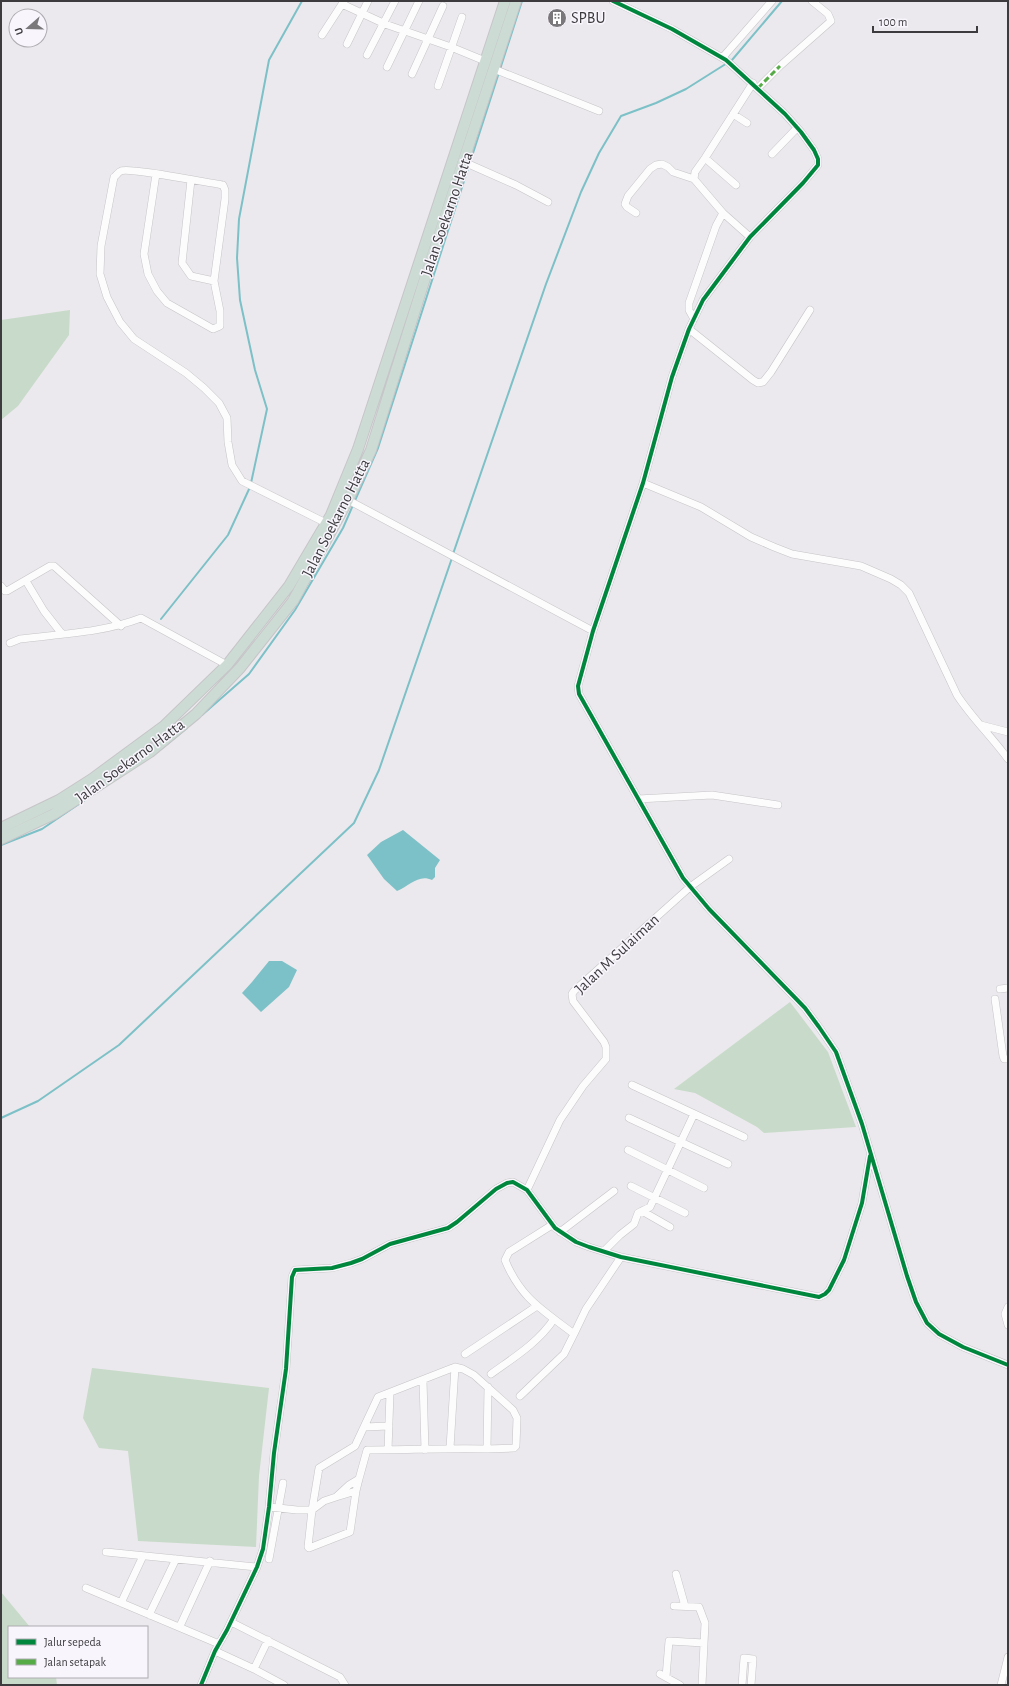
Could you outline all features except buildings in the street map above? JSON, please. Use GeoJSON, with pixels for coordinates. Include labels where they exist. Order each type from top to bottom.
{"type":"FeatureCollection","features":[{"type":"Feature","properties":{"kind":"highway","name":"Jalan Soekarno Hatta"},"geometry":{"type":"LineString","coordinates":[[1,828],[59,800],[92,779],[164,726],[227,666],[289,586],[331,515],[358,449],[505,1]]}},
{"type":"Feature","properties":{"kind":"highway","name":"Jalan Soekarno Hatta"},"geometry":{"type":"LineString","coordinates":[[1,840],[54,814],[91,792],[150,752],[196,714],[240,668],[293,601],[350,501],[371,450],[424,282],[466,163],[496,70],[516,1]]}},
{"type":"Feature","properties":{"kind":"street"},"geometry":{"type":"LineString","coordinates":[[347,44],[368,1]]}},
{"type":"Feature","properties":{"kind":"street"},"geometry":{"type":"LineString","coordinates":[[367,56],[396,1]]}},
{"type":"Feature","properties":{"kind":"street"},"geometry":{"type":"LineString","coordinates":[[387,67],[419,1]]}},
{"type":"Feature","properties":{"kind":"street"},"geometry":{"type":"LineString","coordinates":[[613,1],[672,29],[725,58],[785,114],[814,150],[818,159],[818,165],[803,184],[750,237],[703,300],[689,329],[672,377],[643,483],[593,631],[578,686],[578,694],[678,871],[709,909],[800,1003],[836,1052],[854,1098],[906,1276],[916,1302],[927,1323],[939,1334],[963,1347],[1008,1365]]}},
{"type":"Feature","properties":{"kind":"street"},"geometry":{"type":"LineString","coordinates":[[725,58],[772,1]]}},
{"type":"Feature","properties":{"kind":"street"},"geometry":{"type":"LineString","coordinates":[[694,179],[695,172],[733,114],[755,86],[831,21],[828,14],[812,1]]}},
{"type":"Feature","properties":{"kind":"street"},"geometry":{"type":"LineString","coordinates":[[322,35],[343,3],[384,24],[426,40],[454,48],[485,61]]}},
{"type":"Feature","properties":{"kind":"street"},"geometry":{"type":"LineString","coordinates":[[412,74],[426,40],[443,6]]}},
{"type":"Feature","properties":{"kind":"street"},"geometry":{"type":"LineString","coordinates":[[438,86],[454,48],[462,17]]}},
{"type":"Feature","properties":{"kind":"street"},"geometry":{"type":"LineString","coordinates":[[496,70],[599,111]]}},
{"type":"Feature","properties":{"kind":"street"},"geometry":{"type":"LineString","coordinates":[[733,114],[747,122]]}},
{"type":"Feature","properties":{"kind":"street"},"geometry":{"type":"LineString","coordinates":[[772,154],[797,128]]}},
{"type":"Feature","properties":{"kind":"street"},"geometry":{"type":"LineString","coordinates":[[705,158],[736,185]]}},
{"type":"Feature","properties":{"kind":"street"},"geometry":{"type":"LineString","coordinates":[[466,163],[491,173],[548,202]]}},
{"type":"Feature","properties":{"kind":"street"},"geometry":{"type":"LineString","coordinates":[[636,213],[626,207],[628,196],[653,166],[662,164],[668,166],[673,172],[694,179],[722,213],[750,237]]}},
{"type":"Feature","properties":{"kind":"street"},"geometry":{"type":"LineString","coordinates":[[156,174],[144,254],[148,274],[157,291],[167,303],[212,329],[220,326],[220,311],[214,282],[225,190],[223,185],[156,174],[128,170],[120,171],[114,178],[101,246],[100,274],[107,297],[117,316],[134,339],[186,373],[204,388],[218,403],[227,418],[228,442],[232,465],[242,481],[326,522]]}},
{"type":"Feature","properties":{"kind":"street"},"geometry":{"type":"LineString","coordinates":[[191,180],[182,263],[191,276],[214,282]]}},
{"type":"Feature","properties":{"kind":"street"},"geometry":{"type":"LineString","coordinates":[[694,319],[689,310],[689,303],[717,222],[722,213]]}},
{"type":"Feature","properties":{"kind":"street"},"geometry":{"type":"LineString","coordinates":[[689,329],[758,383],[763,382],[771,372],[810,310]]}},
{"type":"Feature","properties":{"kind":"street"},"geometry":{"type":"LineString","coordinates":[[643,483],[701,507],[751,537],[774,547],[792,554],[861,566],[901,585],[909,594],[957,695],[966,709],[993,738],[1008,759]]}},
{"type":"Feature","properties":{"kind":"street"},"geometry":{"type":"LineString","coordinates":[[350,501],[593,631]]}},
{"type":"Feature","properties":{"kind":"street"},"geometry":{"type":"LineString","coordinates":[[1,586],[7,591],[50,566],[54,566],[121,626]]}},
{"type":"Feature","properties":{"kind":"street"},"geometry":{"type":"LineString","coordinates":[[26,581],[44,612],[62,634]]}},
{"type":"Feature","properties":{"kind":"street"},"geometry":{"type":"LineString","coordinates":[[10,643],[20,639],[121,626],[141,618],[227,666]]}},
{"type":"Feature","properties":{"kind":"street"},"geometry":{"type":"LineString","coordinates":[[981,725],[1008,732]]}},
{"type":"Feature","properties":{"kind":"street"},"geometry":{"type":"LineString","coordinates":[[638,799],[712,794],[778,805]]}},
{"type":"Feature","properties":{"kind":"street"},"geometry":{"type":"LineString","coordinates":[[690,887],[729,860]]}},
{"type":"Feature","properties":{"kind":"street","name":"Jalan M Sulaiman"},"geometry":{"type":"LineString","coordinates":[[527,1190],[560,1120],[583,1086],[606,1059],[606,1047],[604,1042],[573,1001],[572,994],[690,887]]}},
{"type":"Feature","properties":{"kind":"street"},"geometry":{"type":"LineString","coordinates":[[1000,989],[1008,988]]}},
{"type":"Feature","properties":{"kind":"street"},"geometry":{"type":"LineString","coordinates":[[995,999],[1003,1056],[1004,1058],[1008,1059]]}},
{"type":"Feature","properties":{"kind":"street"},"geometry":{"type":"LineString","coordinates":[[632,1085],[744,1138]]}},
{"type":"Feature","properties":{"kind":"street"},"geometry":{"type":"LineString","coordinates":[[604,1251],[634,1224],[638,1213],[650,1207],[694,1114]]}},
{"type":"Feature","properties":{"kind":"street"},"geometry":{"type":"LineString","coordinates":[[629,1118],[728,1164]]}},
{"type":"Feature","properties":{"kind":"street"},"geometry":{"type":"LineString","coordinates":[[628,1150],[704,1188]]}},
{"type":"Feature","properties":{"kind":"street"},"geometry":{"type":"LineString","coordinates":[[201,1685],[215,1651],[231,1622],[257,1567],[263,1549],[274,1453],[286,1369],[292,1277],[295,1270],[332,1268],[351,1263],[362,1259],[390,1244],[448,1228],[496,1189],[513,1182],[527,1190],[552,1225],[576,1242],[622,1257],[819,1296],[825,1294],[836,1278],[844,1260],[862,1203],[870,1154]]}},
{"type":"Feature","properties":{"kind":"street"},"geometry":{"type":"LineString","coordinates":[[631,1186],[685,1213]]}},
{"type":"Feature","properties":{"kind":"street"},"geometry":{"type":"LineString","coordinates":[[560,1232],[614,1191]]}},
{"type":"Feature","properties":{"kind":"street"},"geometry":{"type":"LineString","coordinates":[[642,1211],[670,1227]]}},
{"type":"Feature","properties":{"kind":"street"},"geometry":{"type":"LineString","coordinates":[[552,1225],[510,1252],[505,1260],[520,1288],[537,1306],[574,1334]]}},
{"type":"Feature","properties":{"kind":"street"},"geometry":{"type":"LineString","coordinates":[[520,1396],[564,1354],[586,1309],[622,1257]]}},
{"type":"Feature","properties":{"kind":"street"},"geometry":{"type":"LineString","coordinates":[[465,1354],[537,1306]]}},
{"type":"Feature","properties":{"kind":"street"},"geometry":{"type":"LineString","coordinates":[[1008,1307],[1005,1314],[1008,1325]]}},
{"type":"Feature","properties":{"kind":"street"},"geometry":{"type":"LineString","coordinates":[[490,1374],[524,1351],[554,1319]]}},
{"type":"Feature","properties":{"kind":"street"},"geometry":{"type":"LineString","coordinates":[[450,1448],[454,1368]]}},
{"type":"Feature","properties":{"kind":"street"},"geometry":{"type":"LineString","coordinates":[[355,1446],[367,1450],[514,1448],[516,1446],[517,1418],[513,1410],[474,1374],[463,1369],[454,1368],[378,1397],[355,1446],[319,1468],[312,1510],[309,1548],[350,1532],[356,1491],[367,1450]]}},
{"type":"Feature","properties":{"kind":"street"},"geometry":{"type":"LineString","coordinates":[[423,1380],[425,1450]]}},
{"type":"Feature","properties":{"kind":"street"},"geometry":{"type":"LineString","coordinates":[[487,1449],[488,1387]]}},
{"type":"Feature","properties":{"kind":"street"},"geometry":{"type":"LineString","coordinates":[[388,1450],[390,1393]]}},
{"type":"Feature","properties":{"kind":"street"},"geometry":{"type":"LineString","coordinates":[[364,1427],[389,1426]]}},
{"type":"Feature","properties":{"kind":"street"},"geometry":{"type":"LineString","coordinates":[[336,1497],[349,1485],[359,1479]]}},
{"type":"Feature","properties":{"kind":"street"},"geometry":{"type":"LineString","coordinates":[[269,1559],[283,1483]]}},
{"type":"Feature","properties":{"kind":"street"},"geometry":{"type":"LineString","coordinates":[[269,1507],[278,1509],[312,1510],[324,1501],[356,1491]]}},
{"type":"Feature","properties":{"kind":"street"},"geometry":{"type":"LineString","coordinates":[[106,1552],[210,1561],[257,1567]]}},
{"type":"Feature","properties":{"kind":"street"},"geometry":{"type":"LineString","coordinates":[[121,1603],[143,1556]]}},
{"type":"Feature","properties":{"kind":"street"},"geometry":{"type":"LineString","coordinates":[[149,1615],[176,1559]]}},
{"type":"Feature","properties":{"kind":"street"},"geometry":{"type":"LineString","coordinates":[[180,1626],[210,1561]]}},
{"type":"Feature","properties":{"kind":"street"},"geometry":{"type":"LineString","coordinates":[[676,1574],[685,1606]]}},
{"type":"Feature","properties":{"kind":"street"},"geometry":{"type":"LineString","coordinates":[[86,1588],[149,1615],[180,1626],[219,1644]]}},
{"type":"Feature","properties":{"kind":"street"},"geometry":{"type":"LineString","coordinates":[[674,1606],[700,1608],[705,1623],[702,1685]]}},
{"type":"Feature","properties":{"kind":"street"},"geometry":{"type":"LineString","coordinates":[[231,1622],[340,1678],[345,1685]]}},
{"type":"Feature","properties":{"kind":"street"},"geometry":{"type":"LineString","coordinates":[[254,1669],[268,1640]]}},
{"type":"Feature","properties":{"kind":"street"},"geometry":{"type":"LineString","coordinates":[[680,1685],[663,1676],[669,1641],[704,1643]]}},
{"type":"Feature","properties":{"kind":"street"},"geometry":{"type":"LineString","coordinates":[[215,1651],[284,1685]]}},
{"type":"Feature","properties":{"kind":"street"},"geometry":{"type":"LineString","coordinates":[[1001,1685],[1008,1657]]}},
{"type":"Feature","properties":{"kind":"street"},"geometry":{"type":"LineString","coordinates":[[742,1685],[744,1658],[753,1659],[751,1685]]}},
{"type":"Feature","properties":{"kind":"green space"},"geometry":{"type":"Polygon","coordinates":[[[70,310],[69,335],[18,406],[1,420],[1,320],[70,310]]]}},
{"type":"Feature","properties":{"kind":"green space"},"geometry":{"type":"Polygon","coordinates":[[[790,1002],[828,1052],[856,1127],[764,1133],[757,1127],[695,1093],[674,1089],[790,1002]]]}},
{"type":"Feature","properties":{"kind":"green space"},"geometry":{"type":"Polygon","coordinates":[[[92,1368],[269,1388],[259,1476],[256,1547],[138,1541],[128,1451],[99,1448],[83,1418],[92,1368]]]}},
{"type":"Feature","properties":{"kind":"green space"},"geometry":{"type":"Polygon","coordinates":[[[1,1592],[29,1626],[8,1626],[8,1678],[56,1678],[57,1685],[1,1685],[1,1592]]]}},
{"type":"Feature","properties":{"kind":"water"},"geometry":{"type":"Polygon","coordinates":[[[403,830],[440,860],[435,868],[435,877],[432,880],[422,878],[397,891],[384,879],[367,855],[381,842],[403,830]]]}},
{"type":"Feature","properties":{"kind":"water"},"geometry":{"type":"Polygon","coordinates":[[[269,961],[282,961],[297,970],[289,987],[261,1012],[242,993],[269,961]]]}},
{"type":"Feature","properties":{"kind":"waterway"},"geometry":{"type":"LineString","coordinates":[[251,483],[267,409],[255,370],[240,300],[237,258],[239,219],[269,60],[302,1]]}},
{"type":"Feature","properties":{"kind":"waterway"},"geometry":{"type":"LineString","coordinates":[[202,715],[249,674],[295,610],[343,528],[378,448],[522,1]]}},
{"type":"Feature","properties":{"kind":"waterway"},"geometry":{"type":"LineString","coordinates":[[453,554],[546,284],[581,192],[599,153],[621,116],[656,103],[686,89],[732,60],[782,1]]}},
{"type":"Feature","properties":{"kind":"waterway"},"geometry":{"type":"LineString","coordinates":[[161,619],[228,535],[250,487]]}},
{"type":"Feature","properties":{"kind":"waterway"},"geometry":{"type":"LineString","coordinates":[[1,1118],[38,1101],[119,1045],[354,823],[379,770],[452,558]]}},
{"type":"Feature","properties":{"kind":"waterway"},"geometry":{"type":"LineString","coordinates":[[161,749],[187,728]]}},
{"type":"Feature","properties":{"kind":"waterway"},"geometry":{"type":"LineString","coordinates":[[1,845],[42,829],[107,785]]}},
{"type":"Feature","properties":{"kind":"marked path"},"geometry":{"type":"LineString","coordinates":[[758,88],[780,66]]}},
{"type":"Feature","properties":{"kind":"cycle path"},"geometry":{"type":"LineString","coordinates":[[613,1],[672,29],[726,60],[785,114],[801,132],[814,150],[818,159],[818,165],[803,183],[750,237],[703,300],[689,329],[672,377],[643,483],[593,631],[578,686],[579,694],[683,878],[709,909],[805,1008],[836,1052],[862,1124],[907,1276],[916,1302],[927,1323],[939,1334],[963,1347],[1008,1365]]}},
{"type":"Feature","properties":{"kind":"cycle path"},"geometry":{"type":"LineString","coordinates":[[201,1685],[215,1651],[227,1630],[257,1567],[263,1549],[274,1453],[286,1369],[292,1277],[295,1270],[332,1268],[351,1263],[362,1259],[390,1244],[448,1228],[496,1189],[507,1183],[513,1182],[527,1190],[555,1228],[576,1242],[589,1247],[621,1257],[819,1297],[829,1290],[844,1260],[862,1203],[870,1156]]}},
{"type":"Feature","properties":{"kind":"place","name":"SPBU"},"geometry":{"type":"Point","coordinates":[557,18]}}]}
